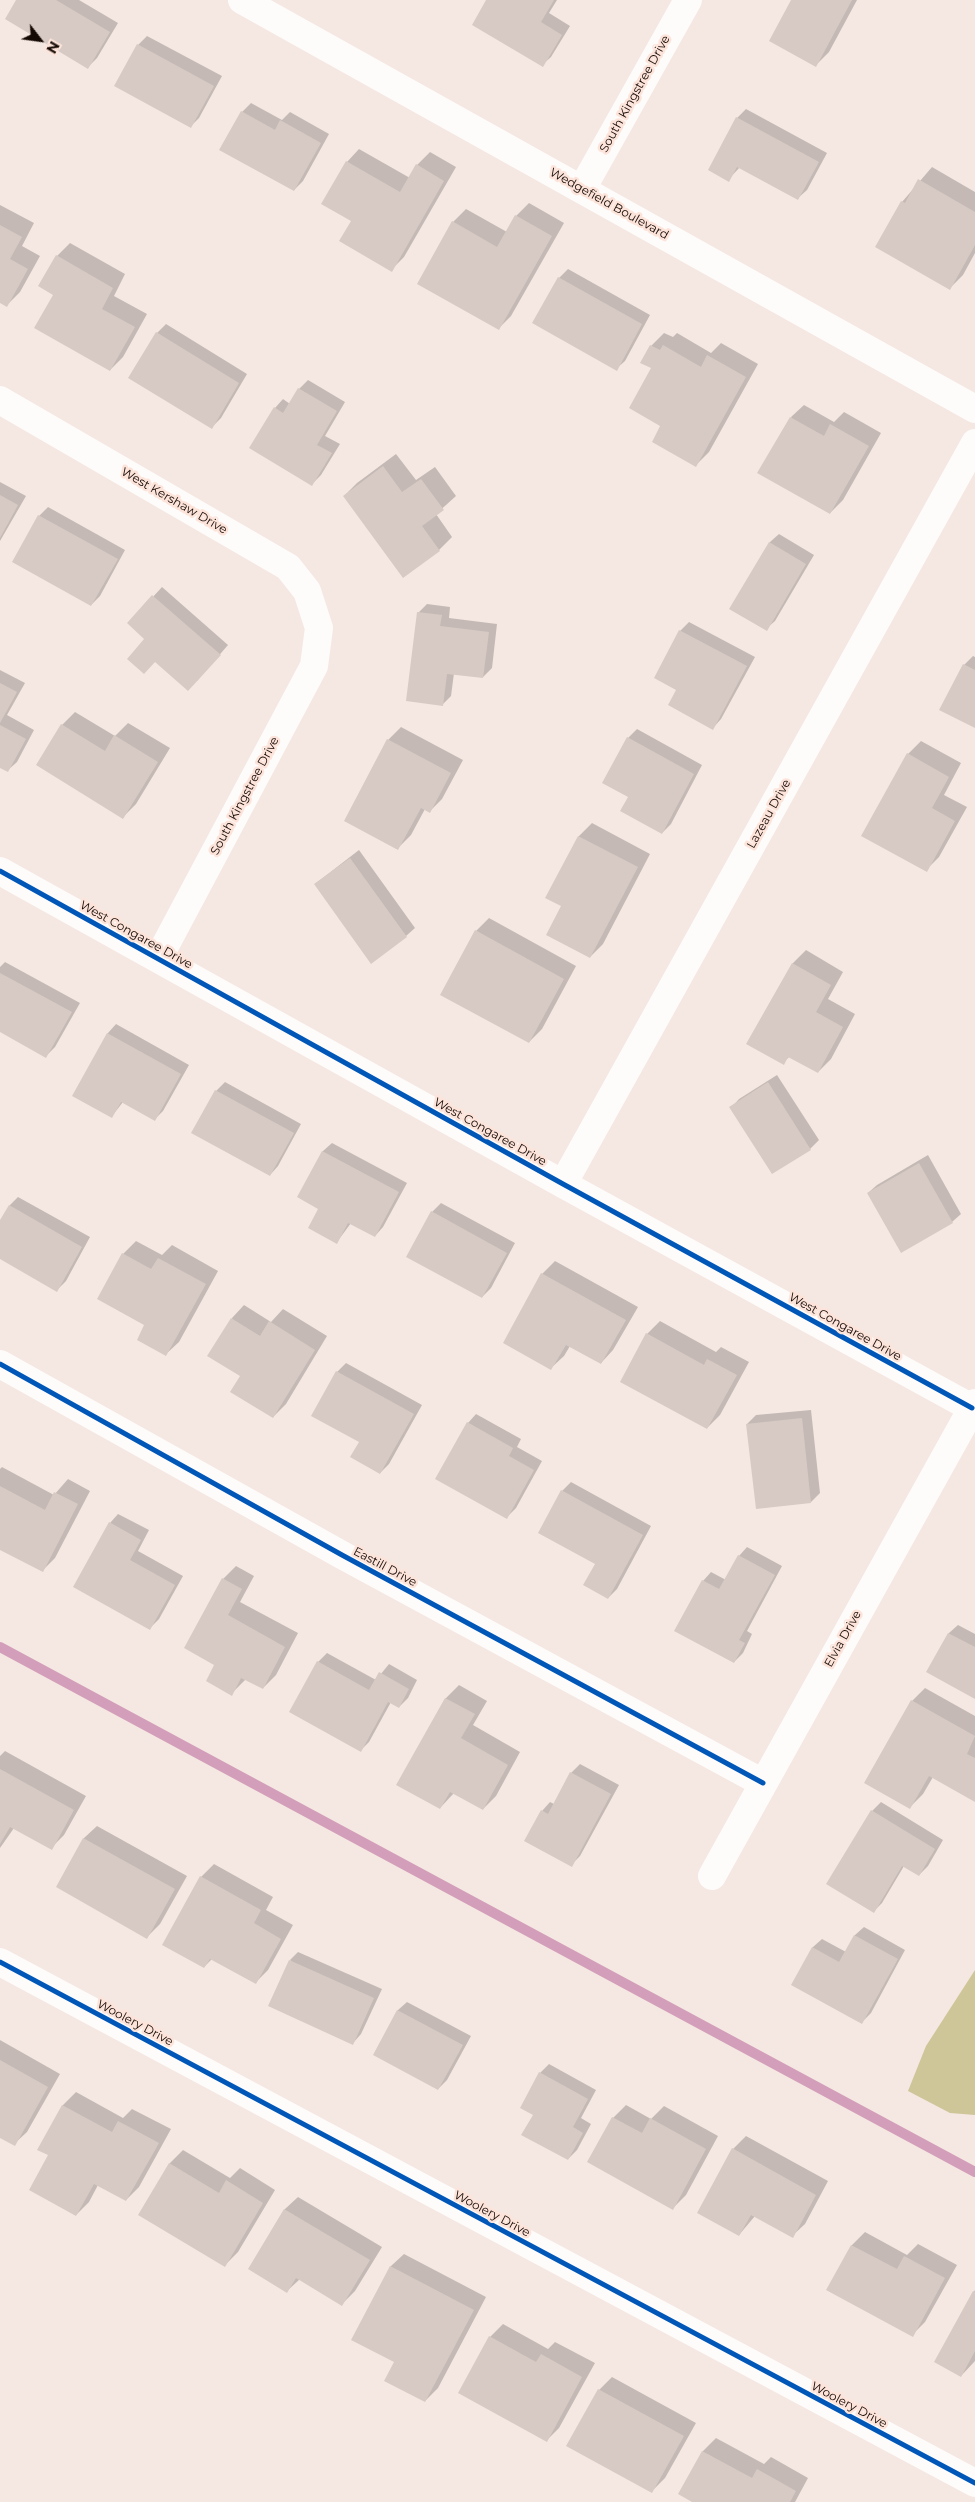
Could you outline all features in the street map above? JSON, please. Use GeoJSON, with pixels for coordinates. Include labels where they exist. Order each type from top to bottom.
{"type":"FeatureCollection","features":[{"type":"Feature","properties":{"kind":"street","name":"Wedgefield Boulevard"},"geometry":{"type":"LineString","coordinates":[[242,0],[975,409]]}},
{"type":"Feature","properties":{"kind":"street","name":"South Kingstree Drive"},"geometry":{"type":"LineString","coordinates":[[582,189],[688,0]]}},
{"type":"Feature","properties":{"kind":"street","name":"West Kershaw Drive"},"geometry":{"type":"LineString","coordinates":[[0,400],[288,567],[307,591],[318,628]]}},
{"type":"Feature","properties":{"kind":"street","name":"Lazeau Drive"},"geometry":{"type":"LineString","coordinates":[[563,1184],[975,443]]}},
{"type":"Feature","properties":{"kind":"street","name":"South Kingstree Drive"},"geometry":{"type":"LineString","coordinates":[[158,959],[314,666],[318,628]]}},
{"type":"Feature","properties":{"kind":"street","name":"West Congaree Drive"},"geometry":{"type":"LineString","coordinates":[[0,871],[563,1184],[973,1405]]}},
{"type":"Feature","properties":{"kind":"street","name":"Eastill Drive"},"geometry":{"type":"LineString","coordinates":[[0,1364],[342,1555],[763,1783]]}},
{"type":"Feature","properties":{"kind":"street","name":"Elvia Drive"},"geometry":{"type":"LineString","coordinates":[[712,1876],[973,1405]]}},
{"type":"Feature","properties":{"kind":"street","name":"Woolery Drive"},"geometry":{"type":"LineString","coordinates":[[0,1962],[975,2483]]}},
{"type":"Feature","properties":{"kind":"shaded area"},"geometry":{"type":"Polygon","coordinates":[[[975,1970],[975,2115],[950,2113],[908,2091],[926,2046],[975,1970]]]}},
{"type":"Feature","properties":{"kind":"building"},"geometry":{"type":"Polygon","coordinates":[[[16,0],[56,0],[110,32],[88,69],[5,19],[16,0]]]}},
{"type":"Feature","properties":{"kind":"building"},"geometry":{"type":"Polygon","coordinates":[[[486,0],[554,0],[541,22],[562,35],[543,67],[472,25],[486,0]]]}},
{"type":"Feature","properties":{"kind":"building"},"geometry":{"type":"Polygon","coordinates":[[[791,0],[852,0],[816,67],[769,41],[791,0]]]}},
{"type":"Feature","properties":{"kind":"building"},"geometry":{"type":"Polygon","coordinates":[[[137,44],[214,86],[191,128],[114,86],[137,44]]]}},
{"type":"Feature","properties":{"kind":"building"},"geometry":{"type":"Polygon","coordinates":[[[241,111],[275,130],[280,120],[321,143],[294,191],[219,150],[241,111]]]}},
{"type":"Feature","properties":{"kind":"building"},"geometry":{"type":"Polygon","coordinates":[[[736,117],[819,162],[798,200],[737,167],[729,182],[708,170],[736,117]]]}},
{"type":"Feature","properties":{"kind":"building"},"geometry":{"type":"Polygon","coordinates":[[[346,161],[400,192],[416,164],[444,181],[392,272],[339,241],[351,221],[321,204],[346,161]]]}},
{"type":"Feature","properties":{"kind":"building"},"geometry":{"type":"Polygon","coordinates":[[[918,179],[975,212],[975,245],[950,290],[875,247],[901,201],[905,203],[918,179]]]}},
{"type":"Feature","properties":{"kind":"building"},"geometry":{"type":"Polygon","coordinates":[[[515,215],[552,236],[499,330],[417,284],[452,221],[497,247],[515,215]]]}},
{"type":"Feature","properties":{"kind":"building"},"geometry":{"type":"Polygon","coordinates":[[[0,225],[22,237],[10,259],[28,269],[7,307],[0,303],[0,225]]]}},
{"type":"Feature","properties":{"kind":"building"},"geometry":{"type":"Polygon","coordinates":[[[56,255],[113,288],[102,309],[135,327],[110,371],[34,328],[53,295],[38,286],[56,255]]]}},
{"type":"Feature","properties":{"kind":"building"},"geometry":{"type":"Polygon","coordinates":[[[558,277],[642,324],[617,371],[532,323],[558,277]]]}},
{"type":"Feature","properties":{"kind":"building"},"geometry":{"type":"Polygon","coordinates":[[[156,332],[239,383],[212,429],[128,378],[156,332]]]}},
{"type":"Feature","properties":{"kind":"building"},"geometry":{"type":"Polygon","coordinates":[[[650,345],[660,350],[663,345],[701,367],[707,355],[746,377],[696,467],[652,442],[660,426],[629,408],[651,368],[640,363],[650,345]]]}},
{"type":"Feature","properties":{"kind":"building"},"geometry":{"type":"Polygon","coordinates":[[[298,388],[337,411],[317,445],[332,453],[312,486],[249,448],[274,407],[283,413],[298,388]]]}},
{"type":"Feature","properties":{"kind":"building"},"geometry":{"type":"Polygon","coordinates":[[[790,417],[824,436],[830,424],[869,446],[830,514],[757,473],[790,417]]]}},
{"type":"Feature","properties":{"kind":"building"},"geometry":{"type":"Polygon","coordinates":[[[383,466],[402,492],[421,479],[444,510],[422,526],[440,551],[403,578],[343,496],[383,466]]]}},
{"type":"Feature","properties":{"kind":"building"},"geometry":{"type":"Polygon","coordinates":[[[0,495],[18,505],[0,538],[0,495]]]}},
{"type":"Feature","properties":{"kind":"building"},"geometry":{"type":"Polygon","coordinates":[[[38,515],[118,559],[91,606],[12,562],[38,515]]]}},
{"type":"Feature","properties":{"kind":"building"},"geometry":{"type":"Polygon","coordinates":[[[769,542],[806,564],[767,631],[729,609],[769,542]]]}},
{"type":"Feature","properties":{"kind":"building"},"geometry":{"type":"Polygon","coordinates":[[[152,595],[221,655],[188,691],[155,662],[144,674],[127,659],[144,639],[127,623],[152,595]]]}},
{"type":"Feature","properties":{"kind":"building"},"geometry":{"type":"Polygon","coordinates":[[[417,612],[442,615],[440,626],[489,632],[483,678],[447,674],[443,706],[406,701],[417,612]]]}},
{"type":"Feature","properties":{"kind":"building"},"geometry":{"type":"Polygon","coordinates":[[[679,630],[747,666],[713,730],[668,705],[676,690],[654,678],[679,630]]]}},
{"type":"Feature","properties":{"kind":"building"},"geometry":{"type":"Polygon","coordinates":[[[963,664],[975,670],[975,728],[939,710],[963,664]]]}},
{"type":"Feature","properties":{"kind":"building"},"geometry":{"type":"Polygon","coordinates":[[[0,683],[17,692],[0,723],[0,683]]]}},
{"type":"Feature","properties":{"kind":"building"},"geometry":{"type":"Polygon","coordinates":[[[61,724],[105,751],[114,735],[158,762],[123,819],[36,765],[61,724]]]}},
{"type":"Feature","properties":{"kind":"building"},"geometry":{"type":"Polygon","coordinates":[[[0,725],[26,739],[8,772],[0,768],[0,725]]]}},
{"type":"Feature","properties":{"kind":"building"},"geometry":{"type":"Polygon","coordinates":[[[627,737],[694,774],[662,834],[620,811],[628,797],[602,783],[627,737]]]}},
{"type":"Feature","properties":{"kind":"building"},"geometry":{"type":"Polygon","coordinates":[[[387,739],[451,773],[430,813],[421,808],[398,850],[344,821],[387,739]]]}},
{"type":"Feature","properties":{"kind":"building"},"geometry":{"type":"Polygon","coordinates":[[[907,753],[949,777],[932,808],[955,821],[927,872],[861,836],[907,753]]]}},
{"type":"Feature","properties":{"kind":"building"},"geometry":{"type":"Polygon","coordinates":[[[578,836],[638,867],[590,958],[546,935],[561,906],[545,898],[578,836]]]}},
{"type":"Feature","properties":{"kind":"building"},"geometry":{"type":"Polygon","coordinates":[[[350,858],[407,937],[371,964],[314,884],[350,858]]]}},
{"type":"Feature","properties":{"kind":"building"},"geometry":{"type":"Polygon","coordinates":[[[475,930],[564,979],[529,1043],[440,995],[475,930]]]}},
{"type":"Feature","properties":{"kind":"building"},"geometry":{"type":"Polygon","coordinates":[[[792,963],[831,985],[816,1012],[843,1027],[818,1073],[788,1057],[784,1065],[746,1044],[792,963]]]}},
{"type":"Feature","properties":{"kind":"building"},"geometry":{"type":"Polygon","coordinates":[[[0,973],[72,1012],[46,1058],[0,1032],[0,973]]]}},
{"type":"Feature","properties":{"kind":"building"},"geometry":{"type":"Polygon","coordinates":[[[107,1033],[181,1074],[155,1121],[121,1102],[112,1118],[72,1096],[107,1033]]]}},
{"type":"Feature","properties":{"kind":"building"},"geometry":{"type":"Polygon","coordinates":[[[768,1082],[811,1150],[772,1174],[729,1107],[768,1082]]]}},
{"type":"Feature","properties":{"kind":"building"},"geometry":{"type":"Polygon","coordinates":[[[215,1090],[294,1133],[270,1176],[191,1133],[215,1090]]]}},
{"type":"Feature","properties":{"kind":"building"},"geometry":{"type":"Polygon","coordinates":[[[322,1151],[399,1192],[375,1237],[348,1223],[337,1244],[308,1228],[318,1209],[297,1197],[322,1151]]]}},
{"type":"Feature","properties":{"kind":"building"},"geometry":{"type":"Polygon","coordinates":[[[919,1163],[953,1223],[901,1253],[867,1193],[919,1163]]]}},
{"type":"Feature","properties":{"kind":"building"},"geometry":{"type":"Polygon","coordinates":[[[9,1205],[82,1247],[57,1292],[0,1259],[0,1220],[9,1205]]]}},
{"type":"Feature","properties":{"kind":"building"},"geometry":{"type":"Polygon","coordinates":[[[431,1211],[507,1253],[482,1298],[406,1257],[431,1211]]]}},
{"type":"Feature","properties":{"kind":"building"},"geometry":{"type":"Polygon","coordinates":[[[122,1253],[151,1269],[158,1258],[206,1284],[166,1356],[137,1340],[144,1325],[97,1299],[122,1253]]]}},
{"type":"Feature","properties":{"kind":"building"},"geometry":{"type":"Polygon","coordinates":[[[541,1273],[626,1320],[601,1364],[566,1345],[551,1370],[503,1343],[541,1273]]]}},
{"type":"Feature","properties":{"kind":"building"},"geometry":{"type":"Polygon","coordinates":[[[231,1318],[260,1336],[269,1321],[315,1350],[273,1418],[230,1392],[240,1376],[207,1356],[231,1318]]]}},
{"type":"Feature","properties":{"kind":"building"},"geometry":{"type":"Polygon","coordinates":[[[646,1333],[704,1365],[707,1359],[737,1375],[707,1429],[620,1382],[646,1333]]]}},
{"type":"Feature","properties":{"kind":"building"},"geometry":{"type":"Polygon","coordinates":[[[336,1371],[414,1414],[380,1474],[350,1457],[359,1442],[311,1416],[336,1371]]]}},
{"type":"Feature","properties":{"kind":"building"},"geometry":{"type":"Polygon","coordinates":[[[802,1418],[811,1503],[756,1509],[746,1424],[802,1418]]]}},
{"type":"Feature","properties":{"kind":"building"},"geometry":{"type":"Polygon","coordinates":[[[467,1422],[513,1448],[509,1456],[534,1470],[507,1519],[435,1479],[467,1422]]]}},
{"type":"Feature","properties":{"kind":"building"},"geometry":{"type":"Polygon","coordinates":[[[0,1486],[45,1510],[54,1492],[78,1504],[43,1572],[0,1550],[0,1486]]]}},
{"type":"Feature","properties":{"kind":"building"},"geometry":{"type":"Polygon","coordinates":[[[561,1490],[643,1535],[608,1599],[583,1585],[595,1564],[538,1533],[561,1490]]]}},
{"type":"Feature","properties":{"kind":"building"},"geometry":{"type":"Polygon","coordinates":[[[109,1522],[141,1540],[130,1560],[175,1585],[150,1630],[73,1587],[109,1522]]]}},
{"type":"Feature","properties":{"kind":"building"},"geometry":{"type":"Polygon","coordinates":[[[738,1555],[775,1575],[739,1640],[745,1643],[734,1663],[674,1631],[702,1580],[719,1589],[738,1555]]]}},
{"type":"Feature","properties":{"kind":"building"},"geometry":{"type":"Polygon","coordinates":[[[222,1578],[242,1589],[228,1615],[285,1647],[263,1689],[241,1678],[232,1696],[206,1681],[214,1665],[184,1648],[222,1578]]]}},
{"type":"Feature","properties":{"kind":"building"},"geometry":{"type":"Polygon","coordinates":[[[948,1633],[975,1647],[975,1699],[926,1672],[948,1633]]]}},
{"type":"Feature","properties":{"kind":"building"},"geometry":{"type":"Polygon","coordinates":[[[317,1661],[369,1690],[379,1672],[409,1689],[399,1708],[388,1702],[361,1752],[289,1712],[317,1661]]]}},
{"type":"Feature","properties":{"kind":"building"},"geometry":{"type":"Polygon","coordinates":[[[445,1698],[475,1714],[461,1738],[508,1765],[483,1810],[450,1792],[440,1809],[396,1785],[445,1698]]]}},
{"type":"Feature","properties":{"kind":"building"},"geometry":{"type":"Polygon","coordinates":[[[911,1700],[975,1736],[967,1754],[975,1758],[975,1802],[929,1776],[910,1809],[864,1783],[911,1700]]]}},
{"type":"Feature","properties":{"kind":"building"},"geometry":{"type":"Polygon","coordinates":[[[0,1769],[74,1810],[52,1850],[10,1827],[0,1844],[0,1769]]]}},
{"type":"Feature","properties":{"kind":"building"},"geometry":{"type":"Polygon","coordinates":[[[570,1772],[611,1794],[572,1867],[524,1841],[541,1810],[548,1814],[570,1772]]]}},
{"type":"Feature","properties":{"kind":"building"},"geometry":{"type":"Polygon","coordinates":[[[871,1810],[935,1849],[919,1876],[902,1866],[874,1913],[826,1884],[871,1810]]]}},
{"type":"Feature","properties":{"kind":"building"},"geometry":{"type":"Polygon","coordinates":[[[83,1838],[175,1889],[147,1939],[56,1887],[83,1838]]]}},
{"type":"Feature","properties":{"kind":"building"},"geometry":{"type":"Polygon","coordinates":[[[200,1876],[261,1910],[254,1923],[281,1939],[256,1984],[210,1959],[204,1968],[162,1945],[200,1876]]]}},
{"type":"Feature","properties":{"kind":"building"},"geometry":{"type":"Polygon","coordinates":[[[854,1935],[898,1959],[862,2024],[791,1985],[812,1947],[839,1962],[854,1935]]]}},
{"type":"Feature","properties":{"kind":"building"},"geometry":{"type":"Polygon","coordinates":[[[289,1960],[374,1998],[353,2045],[268,2006],[289,1960]]]}},
{"type":"Feature","properties":{"kind":"building"},"geometry":{"type":"Polygon","coordinates":[[[397,2010],[463,2045],[438,2090],[373,2055],[397,2010]]]}},
{"type":"Feature","properties":{"kind":"building"},"geometry":{"type":"Polygon","coordinates":[[[0,2060],[48,2087],[15,2146],[0,2138],[0,2060]]]}},
{"type":"Feature","properties":{"kind":"building"},"geometry":{"type":"Polygon","coordinates":[[[539,2072],[588,2099],[573,2127],[583,2133],[568,2160],[521,2135],[533,2115],[520,2108],[539,2072]]]}},
{"type":"Feature","properties":{"kind":"building"},"geometry":{"type":"Polygon","coordinates":[[[62,2105],[112,2132],[118,2121],[159,2143],[126,2201],[94,2184],[76,2216],[29,2190],[48,2155],[37,2150],[62,2105]]]}},
{"type":"Feature","properties":{"kind":"building"},"geometry":{"type":"Polygon","coordinates":[[[612,2117],[642,2133],[650,2118],[706,2149],[673,2210],[587,2162],[612,2117]]]}},
{"type":"Feature","properties":{"kind":"building"},"geometry":{"type":"Polygon","coordinates":[[[732,2148],[816,2195],[793,2238],[751,2215],[739,2236],[697,2213],[732,2148]]]}},
{"type":"Feature","properties":{"kind":"building"},"geometry":{"type":"Polygon","coordinates":[[[169,2163],[219,2193],[226,2180],[263,2203],[225,2267],[138,2215],[169,2163]]]}},
{"type":"Feature","properties":{"kind":"building"},"geometry":{"type":"Polygon","coordinates":[[[284,2209],[370,2260],[342,2306],[296,2278],[287,2293],[248,2269],[284,2209]]]}},
{"type":"Feature","properties":{"kind":"building"},"geometry":{"type":"Polygon","coordinates":[[[851,2245],[897,2269],[904,2256],[945,2278],[913,2337],[826,2290],[851,2245]]]}},
{"type":"Feature","properties":{"kind":"building"},"geometry":{"type":"Polygon","coordinates":[[[390,2266],[474,2310],[425,2402],[384,2381],[394,2362],[351,2340],[390,2266]]]}},
{"type":"Feature","properties":{"kind":"building"},"geometry":{"type":"Polygon","coordinates":[[[973,2291],[975,2292],[975,2351],[961,2377],[934,2362],[973,2291]]]}},
{"type":"Feature","properties":{"kind":"building"},"geometry":{"type":"Polygon","coordinates":[[[489,2336],[536,2362],[541,2354],[582,2377],[547,2442],[458,2393],[489,2336]]]}},
{"type":"Feature","properties":{"kind":"building"},"geometry":{"type":"Polygon","coordinates":[[[598,2389],[684,2436],[652,2493],[566,2446],[598,2389]]]}},
{"type":"Feature","properties":{"kind":"building"},"geometry":{"type":"Polygon","coordinates":[[[702,2451],[752,2478],[757,2469],[796,2491],[790,2502],[692,2502],[678,2494],[702,2451]]]}},
{"type":"Feature","properties":{"kind":"waterway"},"geometry":{"type":"LineString","coordinates":[[0,1647],[975,2172]]}},
{"type":"Feature","properties":{"kind":"cycle path"},"geometry":{"type":"LineString","coordinates":[[0,871],[563,1184],[972,1408]]}},
{"type":"Feature","properties":{"kind":"cycle path"},"geometry":{"type":"LineString","coordinates":[[0,1364],[342,1555],[763,1783]]}},
{"type":"Feature","properties":{"kind":"cycle path"},"geometry":{"type":"LineString","coordinates":[[0,1962],[975,2483]]}}]}
